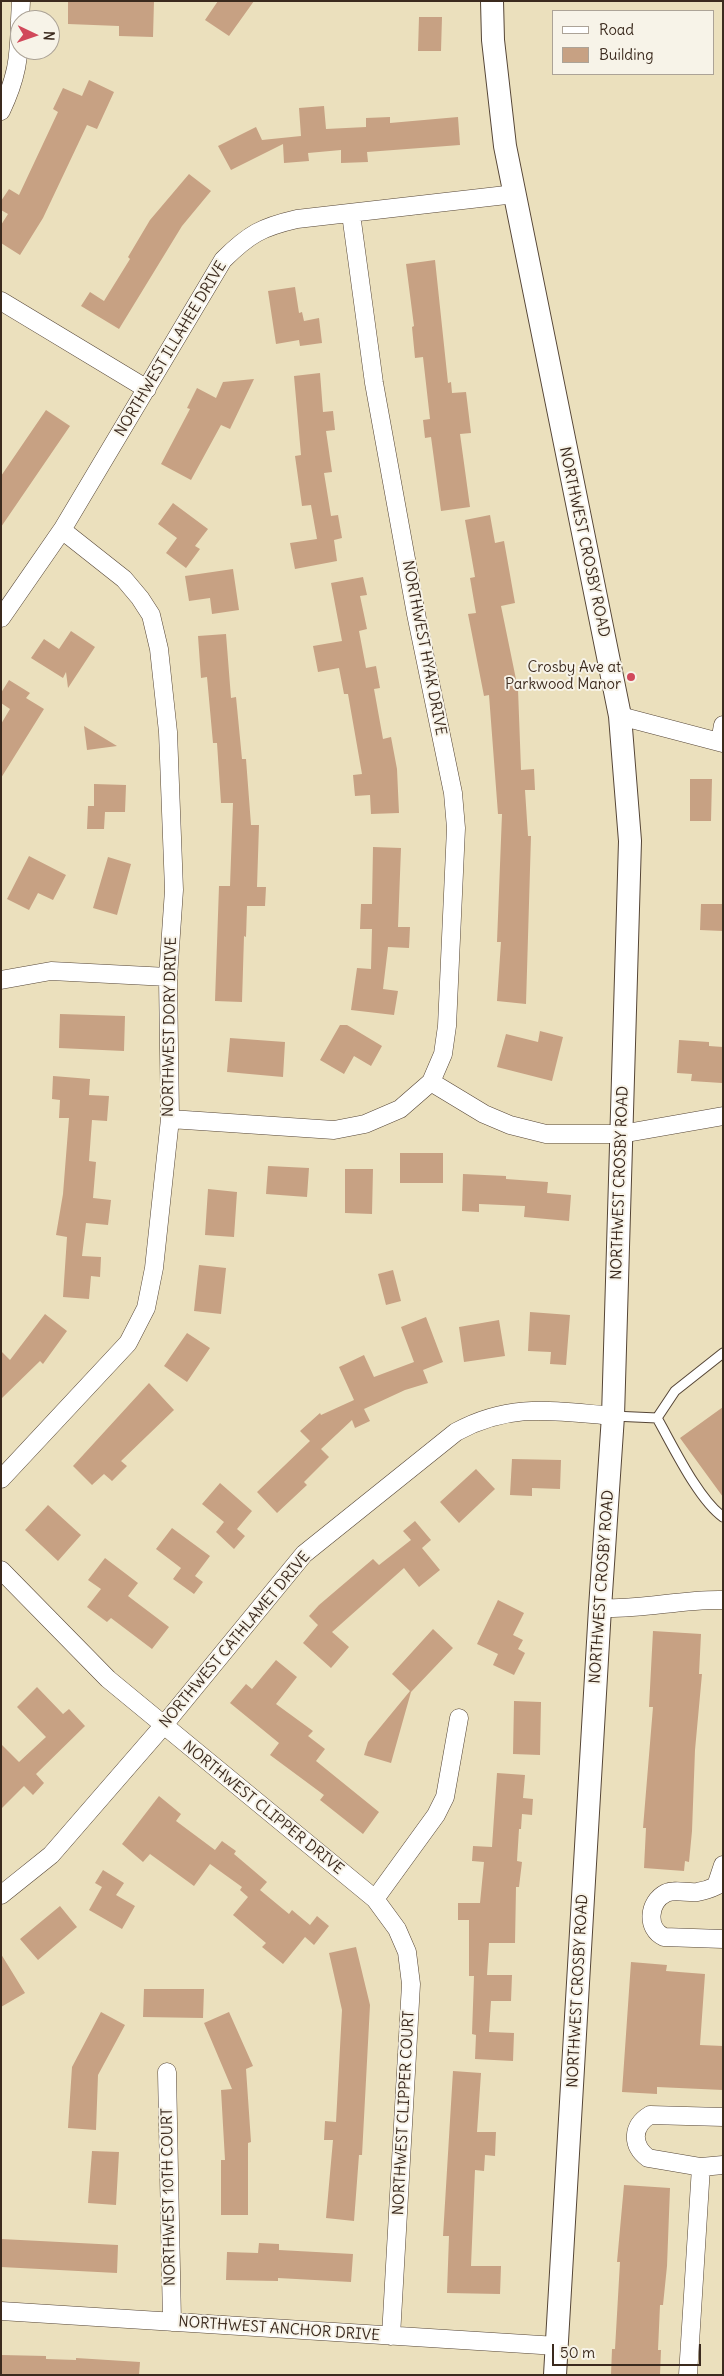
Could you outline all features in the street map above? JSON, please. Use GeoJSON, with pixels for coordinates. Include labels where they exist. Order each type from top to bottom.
{"type":"FeatureCollection","features":[{"type":"Feature","properties":{"kind":"street","name":"NORTHWEST CROSBY ROAD"},"geometry":{"type":"LineString","coordinates":[[492,1],[493,40],[505,146],[620,716],[630,841],[613,1416],[555,2375]]}},
{"type":"Feature","properties":{"kind":"street"},"geometry":{"type":"LineString","coordinates":[[1,111],[13,86],[18,60]]}},
{"type":"Feature","properties":{"kind":"street","name":"NORTHWEST ILLAHEE DRIVE"},"geometry":{"type":"LineString","coordinates":[[1,618],[62,530],[224,260],[245,238],[272,225],[288,221],[515,194]]}},
{"type":"Feature","properties":{"kind":"street","name":"NORTHWEST HYAK DRIVE"},"geometry":{"type":"LineString","coordinates":[[351,214],[374,383],[416,614],[453,793],[456,828],[447,1026],[443,1054],[431,1082]]}},
{"type":"Feature","properties":{"kind":"street"},"geometry":{"type":"LineString","coordinates":[[1,301],[147,389]]}},
{"type":"Feature","properties":{"kind":"street","name":"NORTHWEST DORY DRIVE"},"geometry":{"type":"LineString","coordinates":[[1,1478],[128,1343],[146,1308],[154,1268],[170,1118],[168,977],[174,890],[168,732],[159,649],[151,615],[124,579],[62,530]]}},
{"type":"Feature","properties":{"kind":"street"},"geometry":{"type":"LineString","coordinates":[[620,716],[722,737]]}},
{"type":"Feature","properties":{"kind":"street"},"geometry":{"type":"LineString","coordinates":[[1,980],[51,971],[168,977]]}},
{"type":"Feature","properties":{"kind":"street"},"geometry":{"type":"LineString","coordinates":[[170,1118],[334,1130],[365,1124],[400,1109],[431,1082],[484,1114],[528,1130],[546,1134],[621,1134],[723,1116]]}},
{"type":"Feature","properties":{"kind":"street","name":"NORTHWEST CATHLAMET DRIVE"},"geometry":{"type":"LineString","coordinates":[[1,1895],[51,1855],[163,1726],[304,1554],[456,1432],[476,1421],[504,1413],[531,1409],[613,1416]]}},
{"type":"Feature","properties":{"kind":"street","name":"NORTHWEST CLIPPER DRIVE"},"geometry":{"type":"LineString","coordinates":[[1,1570],[108,1679],[375,1899]]}},
{"type":"Feature","properties":{"kind":"street"},"geometry":{"type":"LineString","coordinates":[[600,1608],[625,1610],[656,1604],[723,1600]]}},
{"type":"Feature","properties":{"kind":"street"},"geometry":{"type":"LineString","coordinates":[[375,1899],[436,1815],[445,1797],[459,1718]]}},
{"type":"Feature","properties":{"kind":"street"},"geometry":{"type":"LineString","coordinates":[[723,1865],[716,1886],[697,1892],[667,1892],[659,1898],[652,1911],[652,1926],[656,1933],[664,1937],[723,1939]]}},
{"type":"Feature","properties":{"kind":"street","name":"NORTHWEST CLIPPER COURT"},"geometry":{"type":"LineString","coordinates":[[375,1899],[397,1929],[407,1952],[411,1984],[391,2336]]}},
{"type":"Feature","properties":{"kind":"street","name":"NORTHWEST 10TH COURT"},"geometry":{"type":"LineString","coordinates":[[167,2072],[172,2322]]}},
{"type":"Feature","properties":{"kind":"street"},"geometry":{"type":"LineString","coordinates":[[723,2117],[650,2115],[642,2120],[637,2127],[635,2136],[636,2145],[648,2158],[701,2167],[723,2165]]}},
{"type":"Feature","properties":{"kind":"street"},"geometry":{"type":"LineString","coordinates":[[688,2375],[701,2167]]}},
{"type":"Feature","properties":{"kind":"street","name":"NORTHWEST ANCHOR DRIVE"},"geometry":{"type":"LineString","coordinates":[[1,2311],[557,2346]]}},
{"type":"Feature","properties":{"kind":"lane"},"geometry":{"type":"LineString","coordinates":[[657,1418],[675,1392],[723,1353]]}},
{"type":"Feature","properties":{"kind":"lane"},"geometry":{"type":"LineString","coordinates":[[613,1416],[657,1418]]}},
{"type":"Feature","properties":{"kind":"lane"},"geometry":{"type":"LineString","coordinates":[[657,1418],[695,1483],[716,1512],[723,1517]]}},
{"type":"Feature","properties":{"kind":"building"},"geometry":{"type":"Polygon","coordinates":[[[68,1],[154,1],[153,37],[119,36],[119,26],[68,24],[68,1]]]}},
{"type":"Feature","properties":{"kind":"building"},"geometry":{"type":"Polygon","coordinates":[[[218,1],[254,1],[229,36],[205,20],[218,1]]]}},
{"type":"Feature","properties":{"kind":"building"},"geometry":{"type":"Polygon","coordinates":[[[419,17],[442,17],[441,51],[418,51],[419,17]]]}},
{"type":"Feature","properties":{"kind":"building"},"geometry":{"type":"Polygon","coordinates":[[[89,80],[114,92],[97,129],[87,125],[43,218],[20,255],[1,243],[1,225],[8,214],[1,210],[1,201],[9,189],[19,195],[58,112],[53,109],[63,88],[82,96],[89,80]]]}},
{"type":"Feature","properties":{"kind":"building"},"geometry":{"type":"Polygon","coordinates":[[[324,106],[326,129],[366,127],[366,118],[390,117],[390,123],[458,117],[460,145],[367,152],[368,162],[341,163],[341,150],[308,153],[309,161],[284,163],[283,144],[231,170],[218,146],[256,127],[262,140],[301,136],[299,108],[324,106]]]}},
{"type":"Feature","properties":{"kind":"building"},"geometry":{"type":"Polygon","coordinates":[[[189,174],[211,191],[182,226],[119,329],[81,306],[90,292],[104,301],[130,259],[128,257],[150,220],[189,174]]]}},
{"type":"Feature","properties":{"kind":"building"},"geometry":{"type":"Polygon","coordinates":[[[435,260],[448,383],[451,382],[452,393],[466,392],[471,433],[460,434],[470,507],[441,511],[431,437],[425,438],[423,420],[430,419],[423,357],[415,358],[412,327],[414,326],[406,264],[435,260]]]}},
{"type":"Feature","properties":{"kind":"building"},"geometry":{"type":"Polygon","coordinates":[[[295,287],[299,313],[302,312],[304,321],[319,318],[322,343],[300,346],[299,340],[276,344],[268,291],[295,287]]]}},
{"type":"Feature","properties":{"kind":"building"},"geometry":{"type":"Polygon","coordinates":[[[320,373],[323,412],[333,411],[335,430],[326,431],[332,472],[324,473],[331,516],[338,515],[342,538],[334,540],[337,561],[295,569],[290,543],[317,539],[311,505],[302,506],[295,456],[301,455],[294,376],[320,373]]]}},
{"type":"Feature","properties":{"kind":"building"},"geometry":{"type":"Polygon","coordinates":[[[254,379],[230,429],[221,425],[191,480],[161,464],[190,409],[187,408],[197,388],[216,398],[223,382],[254,379]]]}},
{"type":"Feature","properties":{"kind":"building"},"geometry":{"type":"Polygon","coordinates":[[[46,410],[70,426],[1,527],[1,476],[46,410]]]}},
{"type":"Feature","properties":{"kind":"building"},"geometry":{"type":"Polygon","coordinates":[[[173,503],[208,529],[195,546],[200,549],[186,568],[166,553],[177,538],[158,524],[173,503]]]}},
{"type":"Feature","properties":{"kind":"building"},"geometry":{"type":"Polygon","coordinates":[[[490,515],[495,543],[504,541],[515,603],[501,606],[518,689],[521,770],[534,769],[535,790],[525,790],[528,836],[531,836],[526,1004],[497,1001],[501,942],[497,942],[502,814],[498,814],[489,695],[484,696],[468,614],[476,613],[470,578],[475,577],[465,520],[490,515]]]}},
{"type":"Feature","properties":{"kind":"building"},"geometry":{"type":"Polygon","coordinates":[[[233,569],[239,610],[212,614],[210,598],[189,601],[185,576],[233,569]]]}},
{"type":"Feature","properties":{"kind":"building"},"geometry":{"type":"Polygon","coordinates":[[[363,577],[367,595],[360,596],[367,629],[359,631],[366,668],[376,666],[380,688],[374,689],[383,739],[391,737],[397,769],[399,813],[371,814],[370,795],[355,796],[353,775],[362,774],[348,694],[344,694],[339,668],[318,672],[313,646],[342,641],[331,583],[363,577]]]}},
{"type":"Feature","properties":{"kind":"building"},"geometry":{"type":"Polygon","coordinates":[[[71,631],[95,647],[68,688],[66,672],[63,678],[31,658],[44,639],[59,649],[71,631]]]}},
{"type":"Feature","properties":{"kind":"building"},"geometry":{"type":"Polygon","coordinates":[[[226,634],[231,698],[236,697],[242,759],[246,759],[251,825],[259,825],[257,887],[266,887],[265,906],[247,906],[242,1002],[215,1001],[219,886],[230,886],[233,803],[221,803],[217,743],[213,743],[207,677],[201,678],[198,636],[226,634]]]}},
{"type":"Feature","properties":{"kind":"building"},"geometry":{"type":"Polygon","coordinates":[[[9,680],[30,693],[26,698],[44,709],[1,778],[1,724],[10,709],[1,703],[1,693],[9,680]]]}},
{"type":"Feature","properties":{"kind":"building"},"geometry":{"type":"Polygon","coordinates":[[[84,726],[117,746],[87,750],[84,726]]]}},
{"type":"Feature","properties":{"kind":"building"},"geometry":{"type":"Polygon","coordinates":[[[690,779],[712,779],[711,821],[690,821],[690,779]]]}},
{"type":"Feature","properties":{"kind":"building"},"geometry":{"type":"Polygon","coordinates":[[[94,784],[126,785],[125,812],[105,812],[104,829],[87,829],[88,806],[94,806],[94,784]]]}},
{"type":"Feature","properties":{"kind":"building"},"geometry":{"type":"Polygon","coordinates":[[[373,847],[401,848],[398,927],[410,927],[409,948],[388,947],[383,989],[398,991],[394,1015],[351,1010],[357,968],[371,969],[372,929],[360,929],[361,904],[372,904],[373,847]]]}},
{"type":"Feature","properties":{"kind":"building"},"geometry":{"type":"Polygon","coordinates":[[[29,856],[66,875],[53,900],[38,893],[29,910],[7,899],[29,856]]]}},
{"type":"Feature","properties":{"kind":"building"},"geometry":{"type":"Polygon","coordinates":[[[108,857],[131,864],[117,915],[93,908],[108,857]]]}},
{"type":"Feature","properties":{"kind":"building"},"geometry":{"type":"Polygon","coordinates":[[[701,904],[723,904],[723,931],[700,930],[701,904]]]}},
{"type":"Feature","properties":{"kind":"building"},"geometry":{"type":"Polygon","coordinates":[[[60,1014],[125,1016],[124,1051],[59,1048],[60,1014]]]}},
{"type":"Feature","properties":{"kind":"building"},"geometry":{"type":"Polygon","coordinates":[[[340,1025],[347,1025],[382,1046],[371,1066],[354,1056],[344,1074],[320,1060],[340,1025]]]}},
{"type":"Feature","properties":{"kind":"building"},"geometry":{"type":"Polygon","coordinates":[[[540,1031],[563,1037],[552,1081],[497,1067],[506,1034],[538,1042],[540,1031]]]}},
{"type":"Feature","properties":{"kind":"building"},"geometry":{"type":"Polygon","coordinates":[[[230,1038],[285,1042],[283,1077],[227,1072],[230,1038]]]}},
{"type":"Feature","properties":{"kind":"building"},"geometry":{"type":"Polygon","coordinates":[[[679,1040],[709,1042],[709,1046],[723,1047],[722,1083],[691,1081],[692,1074],[677,1073],[679,1040]]]}},
{"type":"Feature","properties":{"kind":"building"},"geometry":{"type":"Polygon","coordinates":[[[53,1076],[90,1079],[89,1095],[109,1096],[107,1121],[92,1120],[89,1161],[96,1162],[93,1198],[111,1200],[108,1225],[86,1223],[82,1256],[101,1257],[100,1277],[91,1276],[89,1299],[63,1297],[67,1237],[56,1235],[63,1194],[69,1118],[59,1118],[60,1100],[52,1099],[53,1076]]]}},
{"type":"Feature","properties":{"kind":"building"},"geometry":{"type":"Polygon","coordinates":[[[400,1153],[443,1153],[443,1183],[400,1183],[400,1153]]]}},
{"type":"Feature","properties":{"kind":"building"},"geometry":{"type":"Polygon","coordinates":[[[268,1166],[309,1168],[307,1197],[266,1194],[268,1166]]]}},
{"type":"Feature","properties":{"kind":"building"},"geometry":{"type":"Polygon","coordinates":[[[345,1169],[373,1169],[372,1214],[345,1213],[345,1169]]]}},
{"type":"Feature","properties":{"kind":"building"},"geometry":{"type":"Polygon","coordinates":[[[463,1174],[506,1176],[506,1179],[548,1182],[547,1193],[571,1195],[569,1221],[524,1217],[525,1206],[479,1204],[479,1212],[462,1211],[463,1174]]]}},
{"type":"Feature","properties":{"kind":"building"},"geometry":{"type":"Polygon","coordinates":[[[208,1189],[237,1192],[234,1237],[205,1235],[208,1189]]]}},
{"type":"Feature","properties":{"kind":"building"},"geometry":{"type":"Polygon","coordinates":[[[199,1265],[226,1268],[221,1314],[194,1311],[199,1265]]]}},
{"type":"Feature","properties":{"kind":"building"},"geometry":{"type":"Polygon","coordinates":[[[393,1270],[401,1301],[386,1305],[378,1274],[393,1270]]]}},
{"type":"Feature","properties":{"kind":"building"},"geometry":{"type":"Polygon","coordinates":[[[530,1312],[570,1315],[566,1365],[550,1364],[551,1352],[528,1351],[530,1312]]]}},
{"type":"Feature","properties":{"kind":"building"},"geometry":{"type":"Polygon","coordinates":[[[45,1314],[67,1331],[43,1364],[40,1361],[1,1399],[1,1351],[10,1360],[45,1314]]]}},
{"type":"Feature","properties":{"kind":"building"},"geometry":{"type":"Polygon","coordinates":[[[426,1317],[443,1362],[423,1370],[428,1383],[405,1390],[364,1409],[370,1421],[355,1428],[352,1420],[321,1449],[329,1457],[304,1482],[307,1485],[277,1513],[257,1492],[310,1441],[300,1431],[320,1413],[321,1415],[354,1400],[339,1367],[364,1355],[374,1377],[414,1362],[401,1327],[426,1317]]]}},
{"type":"Feature","properties":{"kind":"building"},"geometry":{"type":"Polygon","coordinates":[[[499,1320],[505,1356],[464,1362],[459,1327],[499,1320]]]}},
{"type":"Feature","properties":{"kind":"building"},"geometry":{"type":"Polygon","coordinates":[[[187,1333],[210,1348],[187,1382],[164,1366],[187,1333]]]}},
{"type":"Feature","properties":{"kind":"building"},"geometry":{"type":"Polygon","coordinates":[[[149,1383],[174,1410],[121,1461],[127,1466],[112,1481],[104,1474],[92,1485],[73,1466],[149,1383]]]}},
{"type":"Feature","properties":{"kind":"building"},"geometry":{"type":"Polygon","coordinates":[[[723,1407],[723,1497],[680,1438],[723,1407]]]}},
{"type":"Feature","properties":{"kind":"building"},"geometry":{"type":"Polygon","coordinates":[[[512,1459],[561,1460],[560,1489],[532,1488],[532,1496],[510,1495],[512,1459]]]}},
{"type":"Feature","properties":{"kind":"building"},"geometry":{"type":"Polygon","coordinates":[[[476,1469],[495,1489],[459,1523],[440,1502],[476,1469]]]}},
{"type":"Feature","properties":{"kind":"building"},"geometry":{"type":"Polygon","coordinates":[[[220,1483],[252,1511],[237,1529],[245,1536],[234,1549],[216,1532],[224,1522],[202,1504],[220,1483]]]}},
{"type":"Feature","properties":{"kind":"building"},"geometry":{"type":"Polygon","coordinates":[[[48,1505],[81,1535],[58,1561],[25,1530],[48,1505]]]}},
{"type":"Feature","properties":{"kind":"building"},"geometry":{"type":"Polygon","coordinates":[[[415,1521],[431,1540],[422,1548],[440,1570],[419,1587],[404,1568],[332,1632],[349,1647],[331,1668],[303,1643],[318,1625],[309,1616],[319,1605],[373,1559],[379,1565],[411,1540],[403,1531],[415,1521]]]}},
{"type":"Feature","properties":{"kind":"building"},"geometry":{"type":"Polygon","coordinates":[[[172,1528],[210,1556],[195,1576],[203,1582],[194,1594],[173,1579],[181,1568],[156,1549],[172,1528]]]}},
{"type":"Feature","properties":{"kind":"building"},"geometry":{"type":"Polygon","coordinates":[[[105,1558],[138,1583],[128,1596],[169,1627],[152,1649],[111,1618],[107,1622],[87,1607],[101,1589],[88,1580],[105,1558]]]}},
{"type":"Feature","properties":{"kind":"building"},"geometry":{"type":"Polygon","coordinates":[[[498,1600],[524,1613],[513,1635],[523,1640],[518,1649],[525,1653],[514,1675],[493,1665],[498,1654],[477,1644],[498,1600]]]}},
{"type":"Feature","properties":{"kind":"building"},"geometry":{"type":"Polygon","coordinates":[[[433,1629],[453,1648],[411,1692],[391,1763],[364,1755],[368,1742],[410,1691],[392,1674],[433,1629]]]}},
{"type":"Feature","properties":{"kind":"building"},"geometry":{"type":"Polygon","coordinates":[[[653,1631],[701,1634],[699,1674],[702,1674],[695,1750],[692,1831],[689,1862],[685,1861],[684,1871],[644,1868],[646,1828],[643,1828],[653,1707],[649,1707],[653,1631]]]}},
{"type":"Feature","properties":{"kind":"building"},"geometry":{"type":"Polygon","coordinates":[[[276,1660],[297,1677],[276,1704],[313,1731],[308,1736],[325,1749],[316,1761],[379,1812],[363,1834],[320,1800],[324,1795],[270,1755],[279,1743],[230,1703],[246,1684],[252,1689],[276,1660]]]}},
{"type":"Feature","properties":{"kind":"building"},"geometry":{"type":"Polygon","coordinates":[[[37,1687],[63,1714],[69,1709],[85,1726],[36,1774],[44,1783],[33,1795],[24,1786],[1,1809],[1,1744],[19,1762],[46,1737],[17,1707],[37,1687]]]}},
{"type":"Feature","properties":{"kind":"building"},"geometry":{"type":"Polygon","coordinates":[[[514,1701],[541,1702],[540,1755],[513,1754],[514,1701]]]}},
{"type":"Feature","properties":{"kind":"building"},"geometry":{"type":"Polygon","coordinates":[[[497,1773],[525,1775],[523,1798],[533,1799],[532,1815],[522,1814],[521,1829],[519,1829],[517,1861],[522,1862],[519,1887],[516,1887],[515,1943],[489,1943],[487,1975],[512,1975],[511,2001],[491,2001],[489,2032],[514,2033],[513,2061],[475,2059],[476,2035],[472,2034],[474,1976],[469,1976],[469,1920],[458,1920],[458,1903],[480,1903],[484,1862],[472,1861],[473,1846],[492,1847],[497,1773]]]}},
{"type":"Feature","properties":{"kind":"building"},"geometry":{"type":"Polygon","coordinates":[[[159,1796],[181,1814],[176,1821],[215,1850],[222,1841],[236,1851],[234,1854],[267,1882],[260,1890],[289,1914],[292,1910],[310,1925],[317,1916],[329,1926],[314,1945],[305,1937],[283,1964],[262,1947],[266,1943],[233,1915],[248,1897],[240,1890],[242,1887],[210,1864],[194,1886],[150,1854],[143,1862],[122,1844],[159,1796]]]}},
{"type":"Feature","properties":{"kind":"building"},"geometry":{"type":"Polygon","coordinates":[[[103,1870],[124,1883],[116,1895],[135,1906],[122,1929],[89,1910],[102,1887],[95,1883],[103,1870]]]}},
{"type":"Feature","properties":{"kind":"building"},"geometry":{"type":"Polygon","coordinates":[[[60,1906],[77,1927],[38,1960],[20,1939],[60,1906]]]}},
{"type":"Feature","properties":{"kind":"building"},"geometry":{"type":"Polygon","coordinates":[[[356,1947],[370,2005],[362,2155],[359,2155],[354,2221],[326,2218],[333,2140],[324,2140],[325,2121],[336,2122],[342,2010],[329,1953],[356,1947]]]}},
{"type":"Feature","properties":{"kind":"building"},"geometry":{"type":"Polygon","coordinates":[[[1,1954],[25,1993],[1,2007],[1,1954]]]}},
{"type":"Feature","properties":{"kind":"building"},"geometry":{"type":"Polygon","coordinates":[[[631,1962],[667,1965],[666,1971],[705,1974],[700,2045],[723,2046],[723,2090],[657,2087],[657,2094],[622,2092],[631,1962]]]}},
{"type":"Feature","properties":{"kind":"building"},"geometry":{"type":"Polygon","coordinates":[[[144,1989],[204,1989],[203,2018],[143,2017],[144,1989]]]}},
{"type":"Feature","properties":{"kind":"building"},"geometry":{"type":"Polygon","coordinates":[[[101,2012],[125,2025],[98,2075],[96,2130],[68,2128],[72,2067],[101,2012]]]}},
{"type":"Feature","properties":{"kind":"building"},"geometry":{"type":"Polygon","coordinates":[[[229,2012],[253,2066],[246,2069],[251,2142],[248,2143],[248,2215],[221,2215],[221,2160],[225,2160],[221,2090],[232,2089],[204,2023],[229,2012]]]}},
{"type":"Feature","properties":{"kind":"building"},"geometry":{"type":"Polygon","coordinates":[[[453,2071],[481,2073],[477,2132],[496,2132],[495,2156],[485,2155],[484,2171],[475,2170],[471,2266],[501,2266],[500,2294],[447,2293],[449,2236],[443,2236],[453,2071]]]}},
{"type":"Feature","properties":{"kind":"building"},"geometry":{"type":"Polygon","coordinates":[[[92,2151],[119,2152],[116,2205],[88,2203],[92,2151]]]}},
{"type":"Feature","properties":{"kind":"building"},"geometry":{"type":"Polygon","coordinates":[[[624,2185],[670,2188],[667,2266],[663,2305],[660,2305],[658,2350],[661,2350],[660,2375],[611,2375],[612,2349],[615,2349],[620,2262],[617,2262],[624,2185]]]}},
{"type":"Feature","properties":{"kind":"building"},"geometry":{"type":"Polygon","coordinates":[[[1,2239],[118,2245],[117,2273],[1,2267],[1,2239]]]}},
{"type":"Feature","properties":{"kind":"building"},"geometry":{"type":"Polygon","coordinates":[[[259,2243],[279,2244],[279,2250],[353,2254],[351,2282],[278,2278],[278,2281],[226,2280],[227,2252],[258,2253],[259,2243]]]}},
{"type":"Feature","properties":{"kind":"building"},"geometry":{"type":"Polygon","coordinates":[[[1,2355],[46,2356],[46,2359],[76,2360],[76,2358],[140,2362],[139,2375],[1,2375],[1,2355]]]}},
{"type":"Feature","properties":{"kind":"place","name":"Crosby Ave at Parkwood Manor"},"geometry":{"type":"Point","coordinates":[631,677]}}]}
